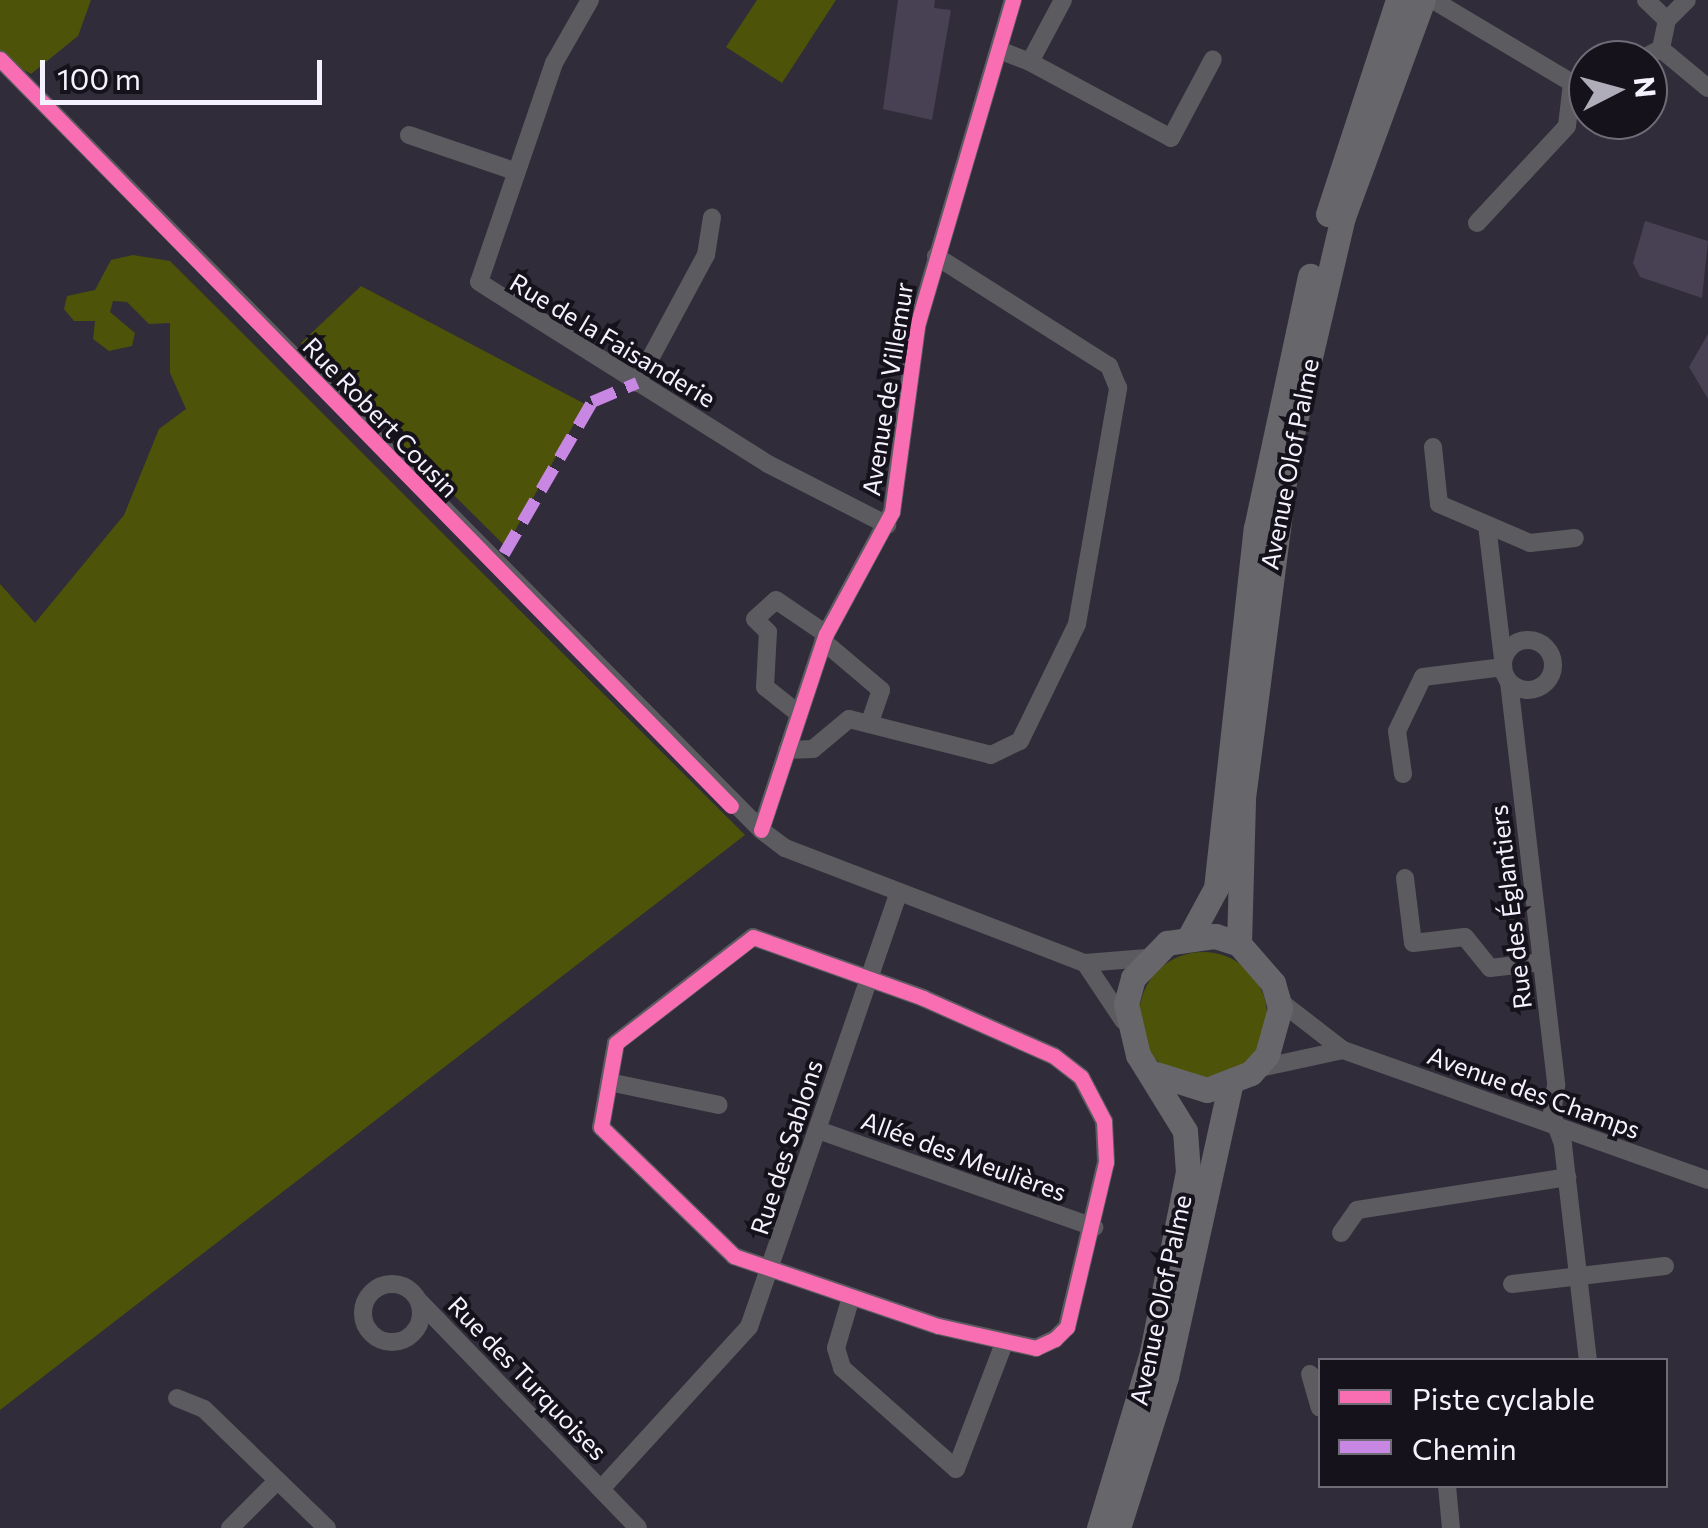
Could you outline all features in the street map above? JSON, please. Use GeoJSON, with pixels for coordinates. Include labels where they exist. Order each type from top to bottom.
{"type":"FeatureCollection","features":[{"type":"Feature","properties":{"kind":"main road","name":"Avenue Olof Palme"},"geometry":{"type":"LineString","coordinates":[[1190,936],[1216,888],[1256,528],[1292,345],[1398,0]]}},
{"type":"Feature","properties":{"kind":"main road","name":"Avenue Olof Palme"},"geometry":{"type":"LineString","coordinates":[[1240,944],[1243,798],[1288,451],[1343,216],[1423,0]]}},
{"type":"Feature","properties":{"kind":"main road"},"geometry":{"type":"LineString","coordinates":[[1128,1030],[1126,1004],[1147,958],[1190,936],[1240,944],[1260,960],[1278,999]]}},
{"type":"Feature","properties":{"kind":"main road","name":"Avenue Olof Palme"},"geometry":{"type":"LineString","coordinates":[[1118,1528],[1166,1377],[1240,1079],[1276,1034],[1278,999]]}},
{"type":"Feature","properties":{"kind":"main road","name":"Avenue Olof Palme"},"geometry":{"type":"LineString","coordinates":[[1099,1528],[1152,1352],[1188,1172],[1185,1131],[1128,1030]]}},
{"type":"Feature","properties":{"kind":"main road"},"geometry":{"type":"LineString","coordinates":[[1156,1074],[1180,1086],[1240,1079]]}},
{"type":"Feature","properties":{"kind":"street","name":"Rue de la Faisanderie"},"geometry":{"type":"LineString","coordinates":[[590,0],[554,63],[514,171],[480,265],[484,291],[886,525]]}},
{"type":"Feature","properties":{"kind":"street","name":"Avenue de Villemur"},"geometry":{"type":"LineString","coordinates":[[760,830],[825,638],[886,525],[936,256],[1013,0]]}},
{"type":"Feature","properties":{"kind":"street"},"geometry":{"type":"LineString","coordinates":[[1030,62],[1063,0]]}},
{"type":"Feature","properties":{"kind":"street"},"geometry":{"type":"LineString","coordinates":[[1433,0],[1568,75]]}},
{"type":"Feature","properties":{"kind":"street"},"geometry":{"type":"LineString","coordinates":[[1646,0],[1667,20]]}},
{"type":"Feature","properties":{"kind":"street"},"geometry":{"type":"LineString","coordinates":[[1663,40],[1667,20],[1687,0]]}},
{"type":"Feature","properties":{"kind":"street"},"geometry":{"type":"LineString","coordinates":[[999,50],[1030,62],[1171,138],[1213,59]]}},
{"type":"Feature","properties":{"kind":"street"},"geometry":{"type":"LineString","coordinates":[[1668,55],[1708,88]]}},
{"type":"Feature","properties":{"kind":"street","name":"Rue Robert Cousin"},"geometry":{"type":"LineString","coordinates":[[0,59],[760,830],[899,892],[1086,962],[1147,958]]}},
{"type":"Feature","properties":{"kind":"street"},"geometry":{"type":"LineString","coordinates":[[1477,223],[1568,126]]}},
{"type":"Feature","properties":{"kind":"street"},"geometry":{"type":"LineString","coordinates":[[409,134],[514,171]]}},
{"type":"Feature","properties":{"kind":"street"},"geometry":{"type":"LineString","coordinates":[[637,383],[706,255],[712,218]]}},
{"type":"Feature","properties":{"kind":"street"},"geometry":{"type":"LineString","coordinates":[[787,750],[813,749],[849,718],[990,754],[1020,741],[1077,624],[1118,388],[1109,366],[936,256]]}},
{"type":"Feature","properties":{"kind":"street"},"geometry":{"type":"LineString","coordinates":[[1433,447],[1439,504],[1530,543],[1575,538]]}},
{"type":"Feature","properties":{"kind":"street","name":"Rue des Églantiers"},"geometry":{"type":"LineString","coordinates":[[1488,525],[1542,962],[1556,1125],[1567,1178],[1588,1358]]}},
{"type":"Feature","properties":{"kind":"street"},"geometry":{"type":"LineString","coordinates":[[798,714],[766,687],[768,632],[755,619],[776,600],[825,638],[881,690],[868,724]]}},
{"type":"Feature","properties":{"kind":"street"},"geometry":{"type":"LineString","coordinates":[[1403,774],[1398,731],[1423,677],[1505,670]]}},
{"type":"Feature","properties":{"kind":"street"},"geometry":{"type":"LineString","coordinates":[[1405,878],[1413,943],[1465,937],[1490,968],[1542,962]]}},
{"type":"Feature","properties":{"kind":"street","name":"Rue des Sablons"},"geometry":{"type":"LineString","coordinates":[[601,1489],[726,1362],[771,1270],[899,892]]}},
{"type":"Feature","properties":{"kind":"street"},"geometry":{"type":"LineString","coordinates":[[752,937],[869,975],[1054,1056],[1082,1078],[1106,1138],[1094,1226],[1066,1327],[1036,1348],[851,1297],[734,1256],[602,1127],[616,1043],[752,937]]}},
{"type":"Feature","properties":{"kind":"street"},"geometry":{"type":"LineString","coordinates":[[1086,962],[1128,1030]]}},
{"type":"Feature","properties":{"kind":"street","name":"Avenue des Champs"},"geometry":{"type":"LineString","coordinates":[[1278,999],[1344,1050],[1708,1180]]}},
{"type":"Feature","properties":{"kind":"street","name":"Avenue des Champs"},"geometry":{"type":"LineString","coordinates":[[1240,1079],[1288,1056],[1344,1050]]}},
{"type":"Feature","properties":{"kind":"street"},"geometry":{"type":"LineString","coordinates":[[609,1082],[719,1105]]}},
{"type":"Feature","properties":{"kind":"street","name":"Allée des Meulières"},"geometry":{"type":"LineString","coordinates":[[818,1130],[1094,1226]]}},
{"type":"Feature","properties":{"kind":"street"},"geometry":{"type":"LineString","coordinates":[[1341,1233],[1357,1210],[1567,1178]]}},
{"type":"Feature","properties":{"kind":"street"},"geometry":{"type":"LineString","coordinates":[[1512,1284],[1664,1266]]}},
{"type":"Feature","properties":{"kind":"street"},"geometry":{"type":"LineString","coordinates":[[851,1297],[836,1348],[842,1368],[956,1469],[1006,1341]]}},
{"type":"Feature","properties":{"kind":"street","name":"Rue des Turquoises"},"geometry":{"type":"LineString","coordinates":[[419,1300],[601,1489]]}},
{"type":"Feature","properties":{"kind":"street"},"geometry":{"type":"LineString","coordinates":[[1310,1374],[1318,1401]]}},
{"type":"Feature","properties":{"kind":"street"},"geometry":{"type":"LineString","coordinates":[[177,1398],[204,1410],[327,1528]]}},
{"type":"Feature","properties":{"kind":"street"},"geometry":{"type":"LineString","coordinates":[[230,1528],[277,1481]]}},
{"type":"Feature","properties":{"kind":"street"},"geometry":{"type":"LineString","coordinates":[[1447,1488],[1451,1528]]}},
{"type":"Feature","properties":{"kind":"street"},"geometry":{"type":"LineString","coordinates":[[601,1489],[638,1528]]}},
{"type":"Feature","properties":{"kind":"green space"},"geometry":{"type":"Polygon","coordinates":[[[0,0],[91,0],[78,36],[31,74],[0,57],[0,0]]]}},
{"type":"Feature","properties":{"kind":"green space"},"geometry":{"type":"Polygon","coordinates":[[[757,0],[836,0],[782,83],[726,47],[757,0]]]}},
{"type":"Feature","properties":{"kind":"green space"},"geometry":{"type":"Polygon","coordinates":[[[133,255],[170,261],[745,835],[0,1410],[0,584],[35,623],[124,515],[159,429],[186,409],[170,373],[170,323],[149,324],[127,302],[113,301],[110,312],[135,333],[132,346],[109,351],[93,339],[95,321],[74,321],[64,309],[67,296],[95,290],[111,260],[133,255]]]}},
{"type":"Feature","properties":{"kind":"green space"},"geometry":{"type":"Polygon","coordinates":[[[361,286],[585,404],[506,547],[301,343],[361,286]]]}},
{"type":"Feature","properties":{"kind":"green space"},"geometry":{"type":"Polygon","coordinates":[[[1203,952],[1227,957],[1248,971],[1262,992],[1267,1016],[1262,1040],[1248,1061],[1227,1075],[1203,1080],[1179,1075],[1158,1061],[1144,1040],[1139,1016],[1144,992],[1158,971],[1179,957],[1203,952]]]}},
{"type":"Feature","properties":{"kind":"building"},"geometry":{"type":"Polygon","coordinates":[[[898,0],[935,0],[934,8],[951,10],[932,120],[883,109],[898,0]]]}},
{"type":"Feature","properties":{"kind":"building"},"geometry":{"type":"Polygon","coordinates":[[[1645,221],[1708,241],[1702,298],[1640,277],[1633,263],[1645,221]]]}},
{"type":"Feature","properties":{"kind":"building"},"geometry":{"type":"Polygon","coordinates":[[[1708,334],[1708,399],[1689,367],[1708,334]]]}},
{"type":"Feature","properties":{"kind":"marked path"},"geometry":{"type":"LineString","coordinates":[[504,554],[592,402],[637,383]]}},
{"type":"Feature","properties":{"kind":"cycle path"},"geometry":{"type":"LineString","coordinates":[[761,830],[826,634],[892,512],[917,326],[1013,0]]}},
{"type":"Feature","properties":{"kind":"cycle path"},"geometry":{"type":"LineString","coordinates":[[0,59],[731,806]]}},
{"type":"Feature","properties":{"kind":"cycle path"},"geometry":{"type":"LineString","coordinates":[[753,937],[923,998],[1054,1056],[1081,1077],[1104,1121],[1106,1162],[1067,1327],[1055,1339],[1036,1348],[938,1326],[734,1256],[601,1127],[616,1043],[753,937]]}}]}
